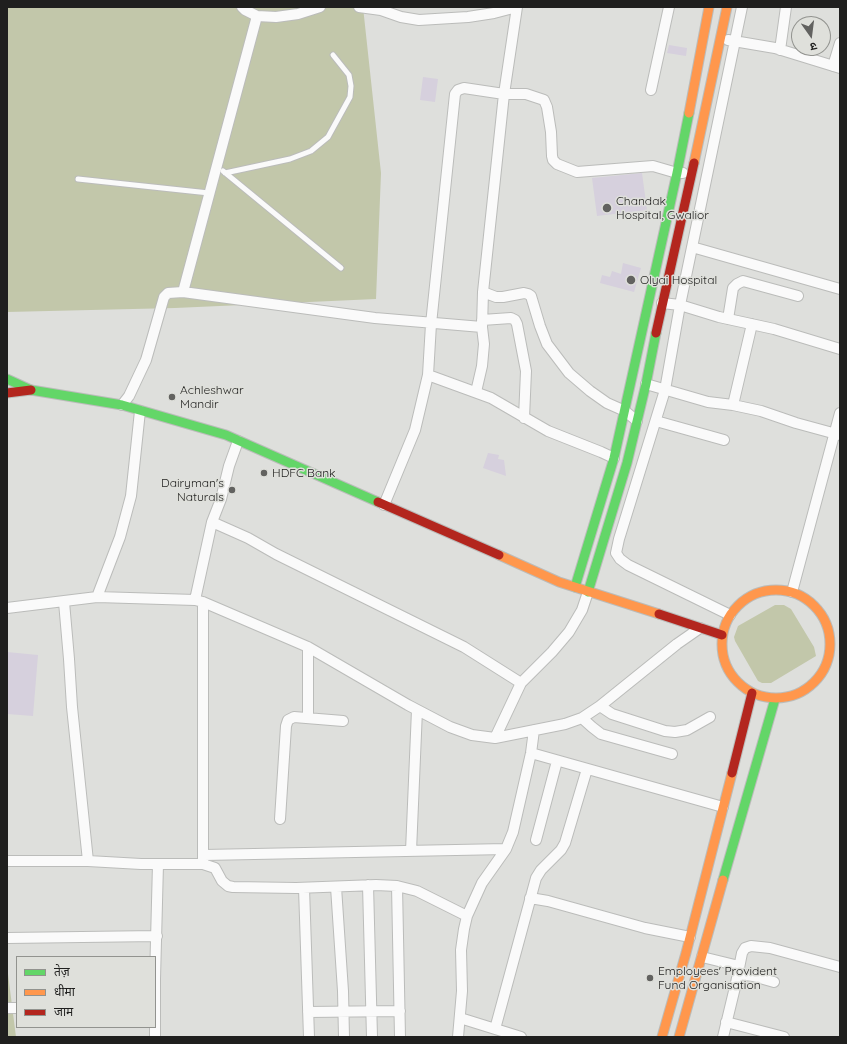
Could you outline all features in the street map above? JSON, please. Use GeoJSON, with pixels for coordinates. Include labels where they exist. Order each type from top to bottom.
{"type":"FeatureCollection","features":[{"type":"Feature","properties":{"kind":"main road"},"geometry":{"type":"LineString","coordinates":[[575,587],[614,458],[625,411],[677,173],[709,7]]}},
{"type":"Feature","properties":{"kind":"main road"},"geometry":{"type":"LineString","coordinates":[[588,592],[627,463],[646,384],[662,303],[670,274],[727,7]]}},
{"type":"Feature","properties":{"kind":"main road"},"geometry":{"type":"LineString","coordinates":[[7,380],[31,390],[122,405],[226,435],[559,582],[722,635]]}},
{"type":"Feature","properties":{"kind":"main road"},"geometry":{"type":"LineString","coordinates":[[7,393],[31,390]]}},
{"type":"Feature","properties":{"kind":"main road"},"geometry":{"type":"LineString","coordinates":[[774,590],[792,592],[807,599],[819,610],[836,641],[825,670],[816,682],[804,691],[790,697],[775,699],[752,694],[737,683],[727,668],[722,650],[722,635],[730,615],[742,602],[757,593],[774,590]]}},
{"type":"Feature","properties":{"kind":"main road"},"geometry":{"type":"LineString","coordinates":[[830,656],[840,657]]}},
{"type":"Feature","properties":{"kind":"main road"},"geometry":{"type":"LineString","coordinates":[[662,1037],[690,937],[752,694]]}},
{"type":"Feature","properties":{"kind":"main road"},"geometry":{"type":"LineString","coordinates":[[679,1037],[744,802],[775,699]]}},
{"type":"Feature","properties":{"kind":"street"},"geometry":{"type":"LineString","coordinates":[[242,7],[257,16],[276,17],[298,14],[320,7]]}},
{"type":"Feature","properties":{"kind":"street"},"geometry":{"type":"LineString","coordinates":[[359,7],[381,8],[401,17],[419,20],[468,18],[517,7],[504,94],[483,292],[482,324],[484,344],[482,366],[476,392]]}},
{"type":"Feature","properties":{"kind":"street"},"geometry":{"type":"LineString","coordinates":[[651,90],[669,7]]}},
{"type":"Feature","properties":{"kind":"street"},"geometry":{"type":"LineString","coordinates":[[730,615],[628,565],[620,559],[616,553],[619,539],[666,390],[680,305],[742,7]]}},
{"type":"Feature","properties":{"kind":"street"},"geometry":{"type":"LineString","coordinates":[[780,50],[786,7]]}},
{"type":"Feature","properties":{"kind":"street"},"geometry":{"type":"LineString","coordinates":[[183,292],[257,16]]}},
{"type":"Feature","properties":{"kind":"street"},"geometry":{"type":"LineString","coordinates":[[720,39],[780,50],[837,67],[840,43]]}},
{"type":"Feature","properties":{"kind":"street"},"geometry":{"type":"LineString","coordinates":[[384,505],[415,430],[428,375],[431,324],[455,94],[458,90],[464,88],[504,94],[526,94],[544,100],[549,119],[552,156],[558,164],[577,172],[653,166],[677,173],[691,173]]}},
{"type":"Feature","properties":{"kind":"street"},"geometry":{"type":"LineString","coordinates":[[692,247],[840,289]]}},
{"type":"Feature","properties":{"kind":"street"},"geometry":{"type":"LineString","coordinates":[[728,319],[733,288],[737,284],[743,282],[798,296]]}},
{"type":"Feature","properties":{"kind":"street"},"geometry":{"type":"LineString","coordinates":[[122,405],[129,396],[146,360],[164,297],[168,293],[183,292],[375,318],[431,324],[482,324],[511,318],[515,320],[517,324],[526,371],[524,418]]}},
{"type":"Feature","properties":{"kind":"street"},"geometry":{"type":"LineString","coordinates":[[483,292],[496,297],[524,293],[531,296],[547,344],[569,373],[590,391],[608,403],[625,411],[637,421]]}},
{"type":"Feature","properties":{"kind":"street"},"geometry":{"type":"LineString","coordinates":[[662,303],[680,305],[728,319],[774,329],[840,349]]}},
{"type":"Feature","properties":{"kind":"street"},"geometry":{"type":"LineString","coordinates":[[733,405],[752,324]]}},
{"type":"Feature","properties":{"kind":"street"},"geometry":{"type":"LineString","coordinates":[[428,375],[476,392],[510,408],[524,418],[548,431],[614,458]]}},
{"type":"Feature","properties":{"kind":"street"},"geometry":{"type":"LineString","coordinates":[[646,384],[708,402],[733,405],[761,411],[796,424],[837,435]]}},
{"type":"Feature","properties":{"kind":"street"},"geometry":{"type":"LineString","coordinates":[[97,597],[120,537],[131,496],[140,411]]}},
{"type":"Feature","properties":{"kind":"street"},"geometry":{"type":"LineString","coordinates":[[792,592],[837,435],[840,413]]}},
{"type":"Feature","properties":{"kind":"street"},"geometry":{"type":"LineString","coordinates":[[656,422],[724,440]]}},
{"type":"Feature","properties":{"kind":"street"},"geometry":{"type":"LineString","coordinates":[[203,860],[199,601],[212,522],[220,499],[228,466],[238,440]]}},
{"type":"Feature","properties":{"kind":"street"},"geometry":{"type":"LineString","coordinates":[[212,522],[248,538],[276,554],[464,647],[521,683]]}},
{"type":"Feature","properties":{"kind":"street"},"geometry":{"type":"LineString","coordinates":[[495,738],[521,683],[552,652],[569,632],[582,610],[588,592]]}},
{"type":"Feature","properties":{"kind":"street"},"geometry":{"type":"LineString","coordinates":[[7,608],[97,597],[199,601],[308,647],[417,710],[450,727],[472,735],[495,738],[565,724],[582,718],[600,706],[677,644],[700,628]]}},
{"type":"Feature","properties":{"kind":"street"},"geometry":{"type":"LineString","coordinates":[[64,602],[70,659],[72,706],[88,861]]}},
{"type":"Feature","properties":{"kind":"street"},"geometry":{"type":"LineString","coordinates":[[308,647],[308,717]]}},
{"type":"Feature","properties":{"kind":"street"},"geometry":{"type":"LineString","coordinates":[[600,706],[612,714],[670,731],[687,730],[710,718]]}},
{"type":"Feature","properties":{"kind":"street"},"geometry":{"type":"LineString","coordinates":[[411,851],[417,710]]}},
{"type":"Feature","properties":{"kind":"street"},"geometry":{"type":"LineString","coordinates":[[280,819],[286,726],[288,720],[294,717],[308,717],[343,721]]}},
{"type":"Feature","properties":{"kind":"street"},"geometry":{"type":"LineString","coordinates":[[582,718],[601,734],[672,754]]}},
{"type":"Feature","properties":{"kind":"street"},"geometry":{"type":"LineString","coordinates":[[458,1037],[462,991],[461,950],[467,916],[482,883],[506,849],[513,832],[531,753],[534,730]]}},
{"type":"Feature","properties":{"kind":"street"},"geometry":{"type":"LineString","coordinates":[[531,753],[724,807]]}},
{"type":"Feature","properties":{"kind":"street"},"geometry":{"type":"LineString","coordinates":[[536,840],[557,761]]}},
{"type":"Feature","properties":{"kind":"street"},"geometry":{"type":"LineString","coordinates":[[495,1029],[536,878],[541,870],[561,850],[565,843],[587,769]]}},
{"type":"Feature","properties":{"kind":"street"},"geometry":{"type":"LineString","coordinates":[[7,861],[88,861],[158,864],[203,860],[411,851],[506,849]]}},
{"type":"Feature","properties":{"kind":"street"},"geometry":{"type":"LineString","coordinates":[[203,860],[215,868],[222,881],[228,886],[304,888],[368,885],[397,886],[417,891],[467,916]]}},
{"type":"Feature","properties":{"kind":"street"},"geometry":{"type":"LineString","coordinates":[[156,974],[158,864]]}},
{"type":"Feature","properties":{"kind":"street"},"geometry":{"type":"LineString","coordinates":[[368,885],[372,1037]]}},
{"type":"Feature","properties":{"kind":"street"},"geometry":{"type":"LineString","coordinates":[[397,886],[400,1037]]}},
{"type":"Feature","properties":{"kind":"street"},"geometry":{"type":"LineString","coordinates":[[336,887],[344,1037]]}},
{"type":"Feature","properties":{"kind":"street"},"geometry":{"type":"LineString","coordinates":[[304,888],[309,1037]]}},
{"type":"Feature","properties":{"kind":"street"},"geometry":{"type":"LineString","coordinates":[[530,898],[548,901],[645,928],[690,937]]}},
{"type":"Feature","properties":{"kind":"street"},"geometry":{"type":"LineString","coordinates":[[7,938],[157,936]]}},
{"type":"Feature","properties":{"kind":"street"},"geometry":{"type":"LineString","coordinates":[[723,1037],[742,953],[745,948],[751,946],[770,948],[840,967]]}},
{"type":"Feature","properties":{"kind":"street"},"geometry":{"type":"LineString","coordinates":[[702,958],[774,982]]}},
{"type":"Feature","properties":{"kind":"street"},"geometry":{"type":"LineString","coordinates":[[308,1012],[400,1011]]}},
{"type":"Feature","properties":{"kind":"street"},"geometry":{"type":"LineString","coordinates":[[460,1018],[521,1037]]}},
{"type":"Feature","properties":{"kind":"street"},"geometry":{"type":"LineString","coordinates":[[726,1022],[784,1037]]}},
{"type":"Feature","properties":{"kind":"lane"},"geometry":{"type":"LineString","coordinates":[[225,173],[290,159],[311,151],[328,137],[350,98],[351,86],[349,75],[333,55]]}},
{"type":"Feature","properties":{"kind":"lane"},"geometry":{"type":"LineString","coordinates":[[216,166],[341,268]]}},
{"type":"Feature","properties":{"kind":"lane"},"geometry":{"type":"LineString","coordinates":[[78,179],[209,193]]}},
{"type":"Feature","properties":{"kind":"green space"},"geometry":{"type":"Polygon","coordinates":[[[7,7],[363,7],[381,173],[376,299],[175,308],[7,312],[7,7]]]}},
{"type":"Feature","properties":{"kind":"green space"},"geometry":{"type":"Polygon","coordinates":[[[775,605],[784,605],[791,609],[814,647],[816,656],[771,683],[762,683],[758,681],[734,637],[738,626],[775,605]]]}},
{"type":"Feature","properties":{"kind":"green space"},"geometry":{"type":"Polygon","coordinates":[[[7,966],[16,1037],[7,1037],[7,966]]]}},
{"type":"Feature","properties":{"kind":"building"},"geometry":{"type":"Polygon","coordinates":[[[669,45],[687,48],[686,56],[667,53],[669,45]]]}},
{"type":"Feature","properties":{"kind":"building"},"geometry":{"type":"Polygon","coordinates":[[[423,77],[438,79],[435,102],[420,100],[423,77]]]}},
{"type":"Feature","properties":{"kind":"building"},"geometry":{"type":"Polygon","coordinates":[[[642,173],[647,210],[597,216],[592,178],[642,173]]]}},
{"type":"Feature","properties":{"kind":"building"},"geometry":{"type":"Polygon","coordinates":[[[623,263],[641,268],[634,292],[600,283],[602,275],[610,277],[612,271],[621,274],[623,263]]]}},
{"type":"Feature","properties":{"kind":"building"},"geometry":{"type":"Polygon","coordinates":[[[488,453],[499,455],[498,459],[504,460],[506,476],[483,468],[488,453]]]}},
{"type":"Feature","properties":{"kind":"building"},"geometry":{"type":"Polygon","coordinates":[[[7,652],[38,655],[33,716],[7,714],[7,652]]]}},
{"type":"Feature","properties":{"kind":"traffic: fast"},"geometry":{"type":"LineString","coordinates":[[575,587],[614,458],[689,113]]}},
{"type":"Feature","properties":{"kind":"traffic: fast"},"geometry":{"type":"LineString","coordinates":[[588,592],[627,463],[646,384],[656,333]]}},
{"type":"Feature","properties":{"kind":"traffic: fast"},"geometry":{"type":"LineString","coordinates":[[7,379],[31,390],[122,405],[226,435],[378,502]]}},
{"type":"Feature","properties":{"kind":"traffic: fast"},"geometry":{"type":"LineString","coordinates":[[723,880],[775,699]]}},
{"type":"Feature","properties":{"kind":"traffic: slow"},"geometry":{"type":"LineString","coordinates":[[689,113],[709,7]]}},
{"type":"Feature","properties":{"kind":"traffic: slow"},"geometry":{"type":"LineString","coordinates":[[694,163],[727,7]]}},
{"type":"Feature","properties":{"kind":"traffic: slow"},"geometry":{"type":"LineString","coordinates":[[499,555],[559,582],[659,614]]}},
{"type":"Feature","properties":{"kind":"traffic: slow"},"geometry":{"type":"LineString","coordinates":[[776,590],[797,594],[814,606],[826,623],[830,644],[826,665],[814,682],[797,694],[776,698],[755,694],[738,682],[726,665],[722,644],[726,623],[738,606],[755,594],[776,590]]}},
{"type":"Feature","properties":{"kind":"traffic: slow"},"geometry":{"type":"LineString","coordinates":[[662,1037],[686,953],[732,773]]}},
{"type":"Feature","properties":{"kind":"traffic: slow"},"geometry":{"type":"LineString","coordinates":[[679,1037],[723,880]]}},
{"type":"Feature","properties":{"kind":"traffic: jam"},"geometry":{"type":"LineString","coordinates":[[656,333],[694,163]]}},
{"type":"Feature","properties":{"kind":"traffic: jam"},"geometry":{"type":"LineString","coordinates":[[7,393],[31,390]]}},
{"type":"Feature","properties":{"kind":"traffic: jam"},"geometry":{"type":"LineString","coordinates":[[378,502],[499,555]]}},
{"type":"Feature","properties":{"kind":"traffic: jam"},"geometry":{"type":"LineString","coordinates":[[659,614],[722,635]]}},
{"type":"Feature","properties":{"kind":"traffic: jam"},"geometry":{"type":"LineString","coordinates":[[732,773],[752,693]]}},
{"type":"Feature","properties":{"kind":"place","name":"Chandak Hospital, Gwalior"},"geometry":{"type":"Point","coordinates":[607,208]}},
{"type":"Feature","properties":{"kind":"place","name":"Olyai Hospital"},"geometry":{"type":"Point","coordinates":[631,280]}},
{"type":"Feature","properties":{"kind":"place","name":"Achleshwar Mandir"},"geometry":{"type":"Point","coordinates":[172,397]}},
{"type":"Feature","properties":{"kind":"place","name":"HDFC Bank"},"geometry":{"type":"Point","coordinates":[264,473]}},
{"type":"Feature","properties":{"kind":"place","name":"Dairyman's Naturals"},"geometry":{"type":"Point","coordinates":[232,490]}},
{"type":"Feature","properties":{"kind":"place","name":"Employees' Provident Fund Organisation"},"geometry":{"type":"Point","coordinates":[650,978]}}]}
